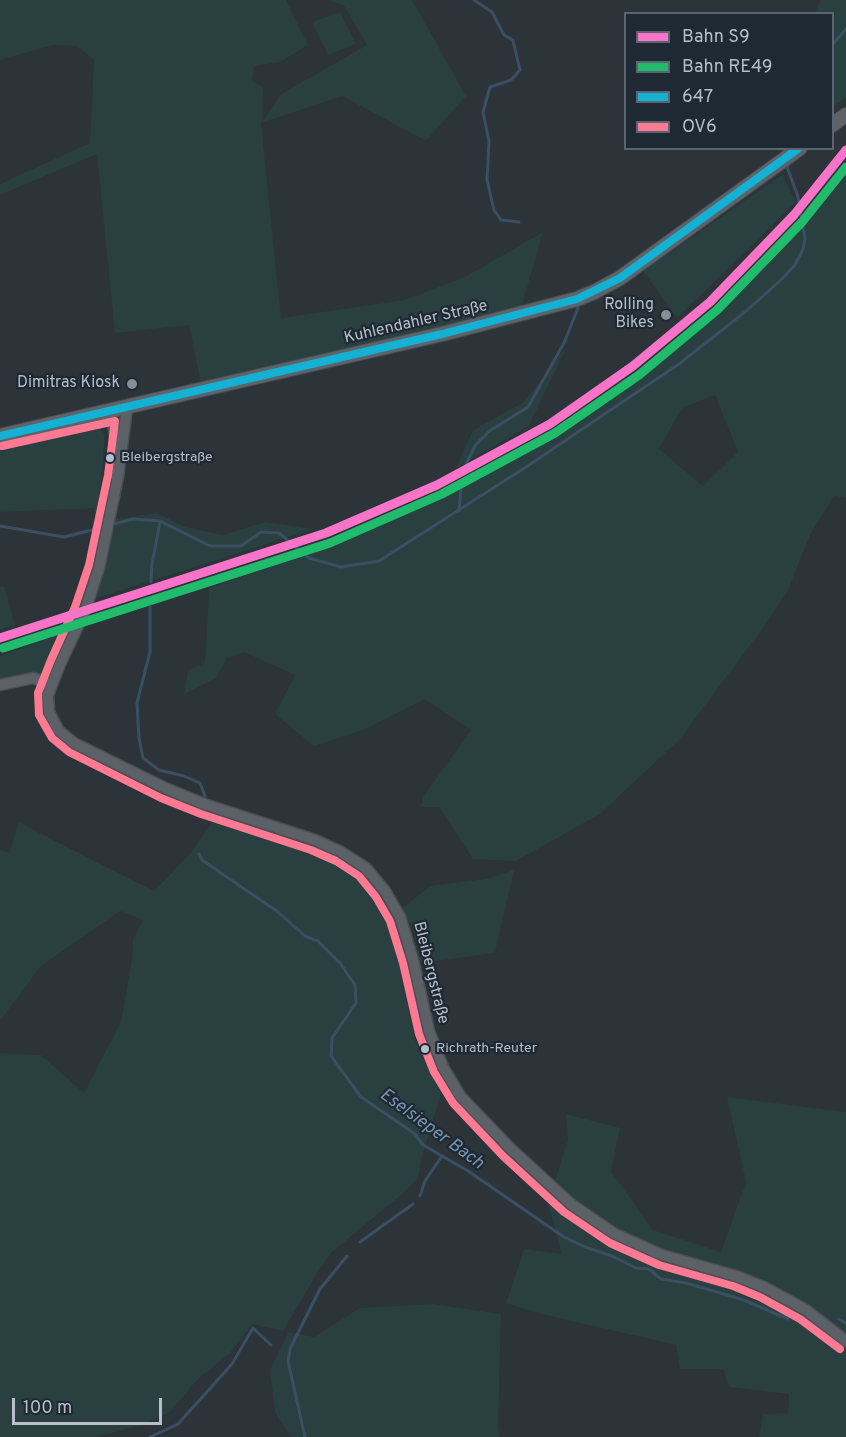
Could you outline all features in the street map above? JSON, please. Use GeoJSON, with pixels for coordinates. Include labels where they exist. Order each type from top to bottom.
{"type":"FeatureCollection","features":[{"type":"Feature","properties":{"kind":"main road","name":"Kuhlendahler Straße"},"geometry":{"type":"LineString","coordinates":[[0,436],[498,321],[577,299],[620,278],[795,152]]}},
{"type":"Feature","properties":{"kind":"street","name":"Bleibergstraße"},"geometry":{"type":"LineString","coordinates":[[127,408],[121,459],[102,553],[85,610],[51,684],[47,702],[51,718],[59,731],[74,743],[123,769],[185,797],[315,840],[354,859],[376,879],[394,903],[413,960],[429,1031],[439,1058],[452,1084],[484,1123],[571,1204],[599,1224],[644,1248],[736,1276],[781,1295],[806,1310],[846,1341]]}},
{"type":"Feature","properties":{"kind":"street","name":"Bleibergstraße"},"geometry":{"type":"LineString","coordinates":[[108,412],[114,428],[111,503]]}},
{"type":"Feature","properties":{"kind":"street"},"geometry":{"type":"LineString","coordinates":[[0,685],[33,678],[51,684]]}},
{"type":"Feature","properties":{"kind":"green space"},"geometry":{"type":"Polygon","coordinates":[[[0,0],[286,0],[308,45],[280,62],[254,66],[252,81],[263,87],[262,122],[281,94],[367,45],[344,6],[329,0],[412,0],[466,96],[426,141],[342,96],[261,123],[281,318],[405,300],[465,277],[543,232],[521,309],[201,384],[189,325],[115,333],[97,154],[0,195],[0,184],[90,143],[94,60],[77,46],[53,45],[0,60],[0,0]]]}},
{"type":"Feature","properties":{"kind":"green space"},"geometry":{"type":"Polygon","coordinates":[[[821,0],[846,0],[846,98],[834,106],[834,12],[815,12],[821,0]]]}},
{"type":"Feature","properties":{"kind":"green space"},"geometry":{"type":"Polygon","coordinates":[[[340,12],[356,44],[328,55],[312,22],[340,12]]]}},
{"type":"Feature","properties":{"kind":"green space"},"geometry":{"type":"Polygon","coordinates":[[[846,172],[846,498],[834,496],[811,533],[788,590],[763,628],[679,740],[600,814],[516,861],[473,859],[439,807],[421,807],[423,797],[471,730],[425,699],[366,729],[314,746],[275,714],[295,675],[244,652],[227,658],[216,678],[184,694],[188,670],[205,663],[209,588],[283,563],[376,527],[508,461],[609,399],[700,326],[756,271],[846,172]],[[715,395],[682,408],[659,449],[703,486],[738,452],[715,395]]]}},
{"type":"Feature","properties":{"kind":"green space"},"geometry":{"type":"Polygon","coordinates":[[[782,175],[796,202],[677,318],[643,271],[782,175]]]}},
{"type":"Feature","properties":{"kind":"green space"},"geometry":{"type":"Polygon","coordinates":[[[567,346],[529,426],[456,468],[473,430],[524,402],[567,346]]]}},
{"type":"Feature","properties":{"kind":"green space"},"geometry":{"type":"Polygon","coordinates":[[[97,424],[105,435],[97,523],[94,508],[0,512],[0,446],[97,424]]]}},
{"type":"Feature","properties":{"kind":"green space"},"geometry":{"type":"Polygon","coordinates":[[[157,513],[185,527],[223,535],[265,522],[314,529],[97,598],[116,519],[157,513]]]}},
{"type":"Feature","properties":{"kind":"green space"},"geometry":{"type":"Polygon","coordinates":[[[0,587],[4,587],[15,624],[0,630],[0,587]]]}},
{"type":"Feature","properties":{"kind":"green space"},"geometry":{"type":"Polygon","coordinates":[[[67,632],[45,674],[20,674],[0,681],[0,656],[67,632]]]}},
{"type":"Feature","properties":{"kind":"green space"},"geometry":{"type":"Polygon","coordinates":[[[216,816],[324,852],[358,875],[389,919],[415,1040],[441,1094],[422,1156],[418,1178],[406,1191],[332,1252],[283,1331],[252,1324],[230,1353],[197,1380],[170,1412],[141,1425],[97,1437],[0,1437],[0,1053],[41,1055],[84,1093],[121,1022],[132,959],[133,939],[143,920],[120,911],[41,966],[0,1021],[0,850],[10,853],[18,822],[154,891],[190,854],[216,816]]]}},
{"type":"Feature","properties":{"kind":"green space"},"geometry":{"type":"Polygon","coordinates":[[[514,870],[495,953],[421,963],[413,928],[401,909],[430,886],[486,879],[514,870]]]}},
{"type":"Feature","properties":{"kind":"green space"},"geometry":{"type":"Polygon","coordinates":[[[727,1097],[846,1112],[846,1437],[759,1437],[763,1414],[788,1413],[789,1394],[729,1387],[723,1369],[680,1369],[676,1345],[541,1314],[506,1303],[524,1249],[562,1254],[548,1203],[568,1140],[566,1114],[620,1128],[611,1171],[653,1230],[721,1252],[746,1182],[727,1097]]]}},
{"type":"Feature","properties":{"kind":"green space"},"geometry":{"type":"Polygon","coordinates":[[[433,1304],[501,1314],[498,1427],[500,1437],[291,1437],[275,1412],[270,1370],[288,1332],[314,1337],[360,1308],[433,1304]]]}},
{"type":"Feature","properties":{"kind":"waterway"},"geometry":{"type":"LineString","coordinates":[[474,0],[492,12],[504,35],[513,40],[520,70],[511,80],[490,87],[483,112],[489,141],[487,180],[494,210],[501,220],[519,222]]}},
{"type":"Feature","properties":{"kind":"waterway"},"geometry":{"type":"LineString","coordinates":[[834,43],[846,29]]}},
{"type":"Feature","properties":{"kind":"waterway"},"geometry":{"type":"LineString","coordinates":[[110,525],[133,519],[160,521],[210,546],[241,546],[261,532],[279,533],[309,558],[341,567],[379,561],[526,467],[679,364],[745,312],[783,278],[795,265],[805,239],[798,197],[786,164]]}},
{"type":"Feature","properties":{"kind":"waterway"},"geometry":{"type":"LineString","coordinates":[[466,464],[475,446],[488,432],[528,407],[564,343],[578,308]]}},
{"type":"Feature","properties":{"kind":"waterway"},"geometry":{"type":"LineString","coordinates":[[459,511],[461,489]]}},
{"type":"Feature","properties":{"kind":"waterway","name":"Eselsieper Bach"},"geometry":{"type":"LineString","coordinates":[[151,582],[160,522]]}},
{"type":"Feature","properties":{"kind":"waterway"},"geometry":{"type":"LineString","coordinates":[[0,526],[64,537],[104,527]]}},
{"type":"Feature","properties":{"kind":"waterway","name":"Eselsieper Bach"},"geometry":{"type":"LineString","coordinates":[[150,607],[150,652],[137,703],[139,738],[143,758],[159,770],[184,776],[200,783],[205,796]]}},
{"type":"Feature","properties":{"kind":"waterway","name":"Eselsieper Bach"},"geometry":{"type":"LineString","coordinates":[[199,854],[202,860],[278,912],[305,936],[318,941],[340,963],[355,985],[356,1003],[332,1038],[331,1056],[361,1097],[415,1134],[423,1145],[468,1171],[564,1237],[636,1268],[649,1269],[661,1279],[686,1283],[744,1300],[788,1319]]}},
{"type":"Feature","properties":{"kind":"waterway"},"geometry":{"type":"LineString","coordinates":[[420,1196],[425,1181],[442,1156]]}},
{"type":"Feature","properties":{"kind":"waterway"},"geometry":{"type":"LineString","coordinates":[[360,1242],[413,1204]]}},
{"type":"Feature","properties":{"kind":"waterway"},"geometry":{"type":"LineString","coordinates":[[305,1437],[288,1361],[290,1349],[320,1289],[347,1256]]}},
{"type":"Feature","properties":{"kind":"waterway","name":"Eselsieper Bach"},"geometry":{"type":"LineString","coordinates":[[839,1319],[846,1323]]}},
{"type":"Feature","properties":{"kind":"waterway"},"geometry":{"type":"LineString","coordinates":[[150,1437],[178,1424],[232,1364],[253,1328],[271,1345]]}},
{"type":"Feature","properties":{"kind":"rail line","name":"S9"},"geometry":{"type":"LineString","coordinates":[[0,638],[326,533],[437,485],[550,424],[633,366],[710,302],[794,215],[846,150]]}},
{"type":"Feature","properties":{"kind":"rail line","name":"RE49"},"geometry":{"type":"LineString","coordinates":[[3,648],[330,543],[442,494],[555,433],[639,375],[717,310],[802,222],[846,167]]}},
{"type":"Feature","properties":{"kind":"transit line","name":"647"},"geometry":{"type":"LineString","coordinates":[[0,436],[442,334],[577,299],[620,278],[796,150]]}},
{"type":"Feature","properties":{"kind":"transit line","name":"OV6"},"geometry":{"type":"LineString","coordinates":[[2,446],[115,421],[108,475],[89,565],[75,607],[38,693],[39,715],[52,738],[69,752],[161,798],[201,814],[311,850],[336,861],[359,876],[376,897],[390,921],[403,963],[419,1034],[434,1072],[453,1103],[503,1156],[564,1212],[610,1243],[659,1265],[733,1286],[760,1297],[800,1319],[840,1349]]}},
{"type":"Feature","properties":{"kind":"place","name":"Rolling Bikes"},"geometry":{"type":"Point","coordinates":[666,315]}},
{"type":"Feature","properties":{"kind":"place","name":"Dimitras Kiosk"},"geometry":{"type":"Point","coordinates":[132,384]}},
{"type":"Feature","properties":{"kind":"place","name":"Bleibergstraße"},"geometry":{"type":"Point","coordinates":[110,458]}},
{"type":"Feature","properties":{"kind":"place","name":"Richrath-Reuter"},"geometry":{"type":"Point","coordinates":[425,1049]}}]}
